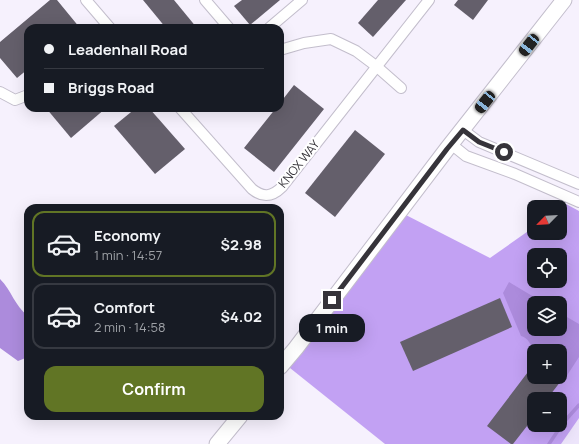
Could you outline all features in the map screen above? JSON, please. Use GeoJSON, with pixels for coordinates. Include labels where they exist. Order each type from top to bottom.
{"type":"FeatureCollection","features":[{"type":"Feature","properties":{"kind":"street"},"geometry":{"type":"LineString","coordinates":[[86,0],[107,24]]}},
{"type":"Feature","properties":{"kind":"street"},"geometry":{"type":"LineString","coordinates":[[206,0],[226,24]]}},
{"type":"Feature","properties":{"kind":"street"},"geometry":{"type":"LineString","coordinates":[[274,24],[302,0]]}},
{"type":"Feature","properties":{"kind":"street"},"geometry":{"type":"LineString","coordinates":[[376,66],[429,0]]}},
{"type":"Feature","properties":{"kind":"street"},"geometry":{"type":"LineString","coordinates":[[284,362],[451,144],[564,0]]}},
{"type":"Feature","properties":{"kind":"street"},"geometry":{"type":"LineString","coordinates":[[284,49],[304,42],[331,39],[356,51],[401,88]]}},
{"type":"Feature","properties":{"kind":"street","name":"KNOX WAY"},"geometry":{"type":"LineString","coordinates":[[184,112],[252,189],[258,194],[267,196],[275,193],[282,187],[376,66]]}},
{"type":"Feature","properties":{"kind":"street"},"geometry":{"type":"LineString","coordinates":[[0,92],[15,100],[24,97]]}},
{"type":"Feature","properties":{"kind":"street"},"geometry":{"type":"LineString","coordinates":[[463,130],[479,142],[579,184]]}},
{"type":"Feature","properties":{"kind":"street"},"geometry":{"type":"LineString","coordinates":[[451,144],[466,156],[510,172],[579,202]]}},
{"type":"Feature","properties":{"kind":"street"},"geometry":{"type":"LineString","coordinates":[[217,444],[237,420]]}},
{"type":"Feature","properties":{"kind":"shaded area"},"geometry":{"type":"Polygon","coordinates":[[[567,205],[579,211],[579,418],[561,444],[385,444],[284,363],[284,355],[400,212],[490,258],[527,232],[527,240],[567,240],[567,205]]]}},
{"type":"Feature","properties":{"kind":"shaded area"},"geometry":{"type":"Polygon","coordinates":[[[0,279],[24,313],[24,359],[18,361],[0,348],[0,279]]]}},
{"type":"Feature","properties":{"kind":"shaded area"},"geometry":{"type":"Polygon","coordinates":[[[509,282],[532,296],[527,296],[527,336],[567,336],[567,317],[579,324],[579,357],[567,375],[567,344],[530,344],[528,340],[521,336],[503,293],[509,282]]]}},
{"type":"Feature","properties":{"kind":"shaded area"},"geometry":{"type":"Polygon","coordinates":[[[579,397],[579,444],[544,444],[554,432],[567,432],[567,415],[579,397]]]}},
{"type":"Feature","properties":{"kind":"building"},"geometry":{"type":"Polygon","coordinates":[[[50,0],[57,0],[77,24],[24,24],[24,72],[17,78],[0,58],[0,42],[50,0]]]}},
{"type":"Feature","properties":{"kind":"building"},"geometry":{"type":"Polygon","coordinates":[[[143,0],[174,0],[194,24],[163,24],[143,0]]]}},
{"type":"Feature","properties":{"kind":"building"},"geometry":{"type":"Polygon","coordinates":[[[242,0],[280,0],[251,24],[249,24],[234,6],[242,0]]]}},
{"type":"Feature","properties":{"kind":"building"},"geometry":{"type":"Polygon","coordinates":[[[378,0],[406,0],[373,37],[358,23],[378,0]]]}},
{"type":"Feature","properties":{"kind":"building"},"geometry":{"type":"Polygon","coordinates":[[[458,0],[488,0],[473,20],[454,5],[458,0]]]}},
{"type":"Feature","properties":{"kind":"building"},"geometry":{"type":"Polygon","coordinates":[[[294,85],[324,109],[274,172],[244,148],[273,112],[284,112],[284,98],[294,85]]]}},
{"type":"Feature","properties":{"kind":"building"},"geometry":{"type":"Polygon","coordinates":[[[49,112],[101,112],[71,138],[49,112]]]}},
{"type":"Feature","properties":{"kind":"building"},"geometry":{"type":"Polygon","coordinates":[[[131,112],[153,112],[185,149],[155,174],[114,126],[131,112]]]}},
{"type":"Feature","properties":{"kind":"building"},"geometry":{"type":"Polygon","coordinates":[[[355,130],[385,154],[335,217],[305,193],[355,130]]]}},
{"type":"Feature","properties":{"kind":"building"},"geometry":{"type":"Polygon","coordinates":[[[500,298],[512,327],[413,371],[400,342],[500,298]]]}},
{"type":"Feature","properties":{"kind":"building"},"geometry":{"type":"Polygon","coordinates":[[[527,373],[527,384],[559,384],[552,392],[527,392],[527,426],[513,444],[487,426],[527,373]]]}},
{"type":"Feature","properties":{"kind":"waterway"},"geometry":{"type":"LineString","coordinates":[[549,444],[563,423],[579,405]]}},
{"type":"Feature","properties":{"kind":"route"},"geometry":{"type":"LineString","coordinates":[[332,300],[463,130],[479,142],[504,152]]}}]}
